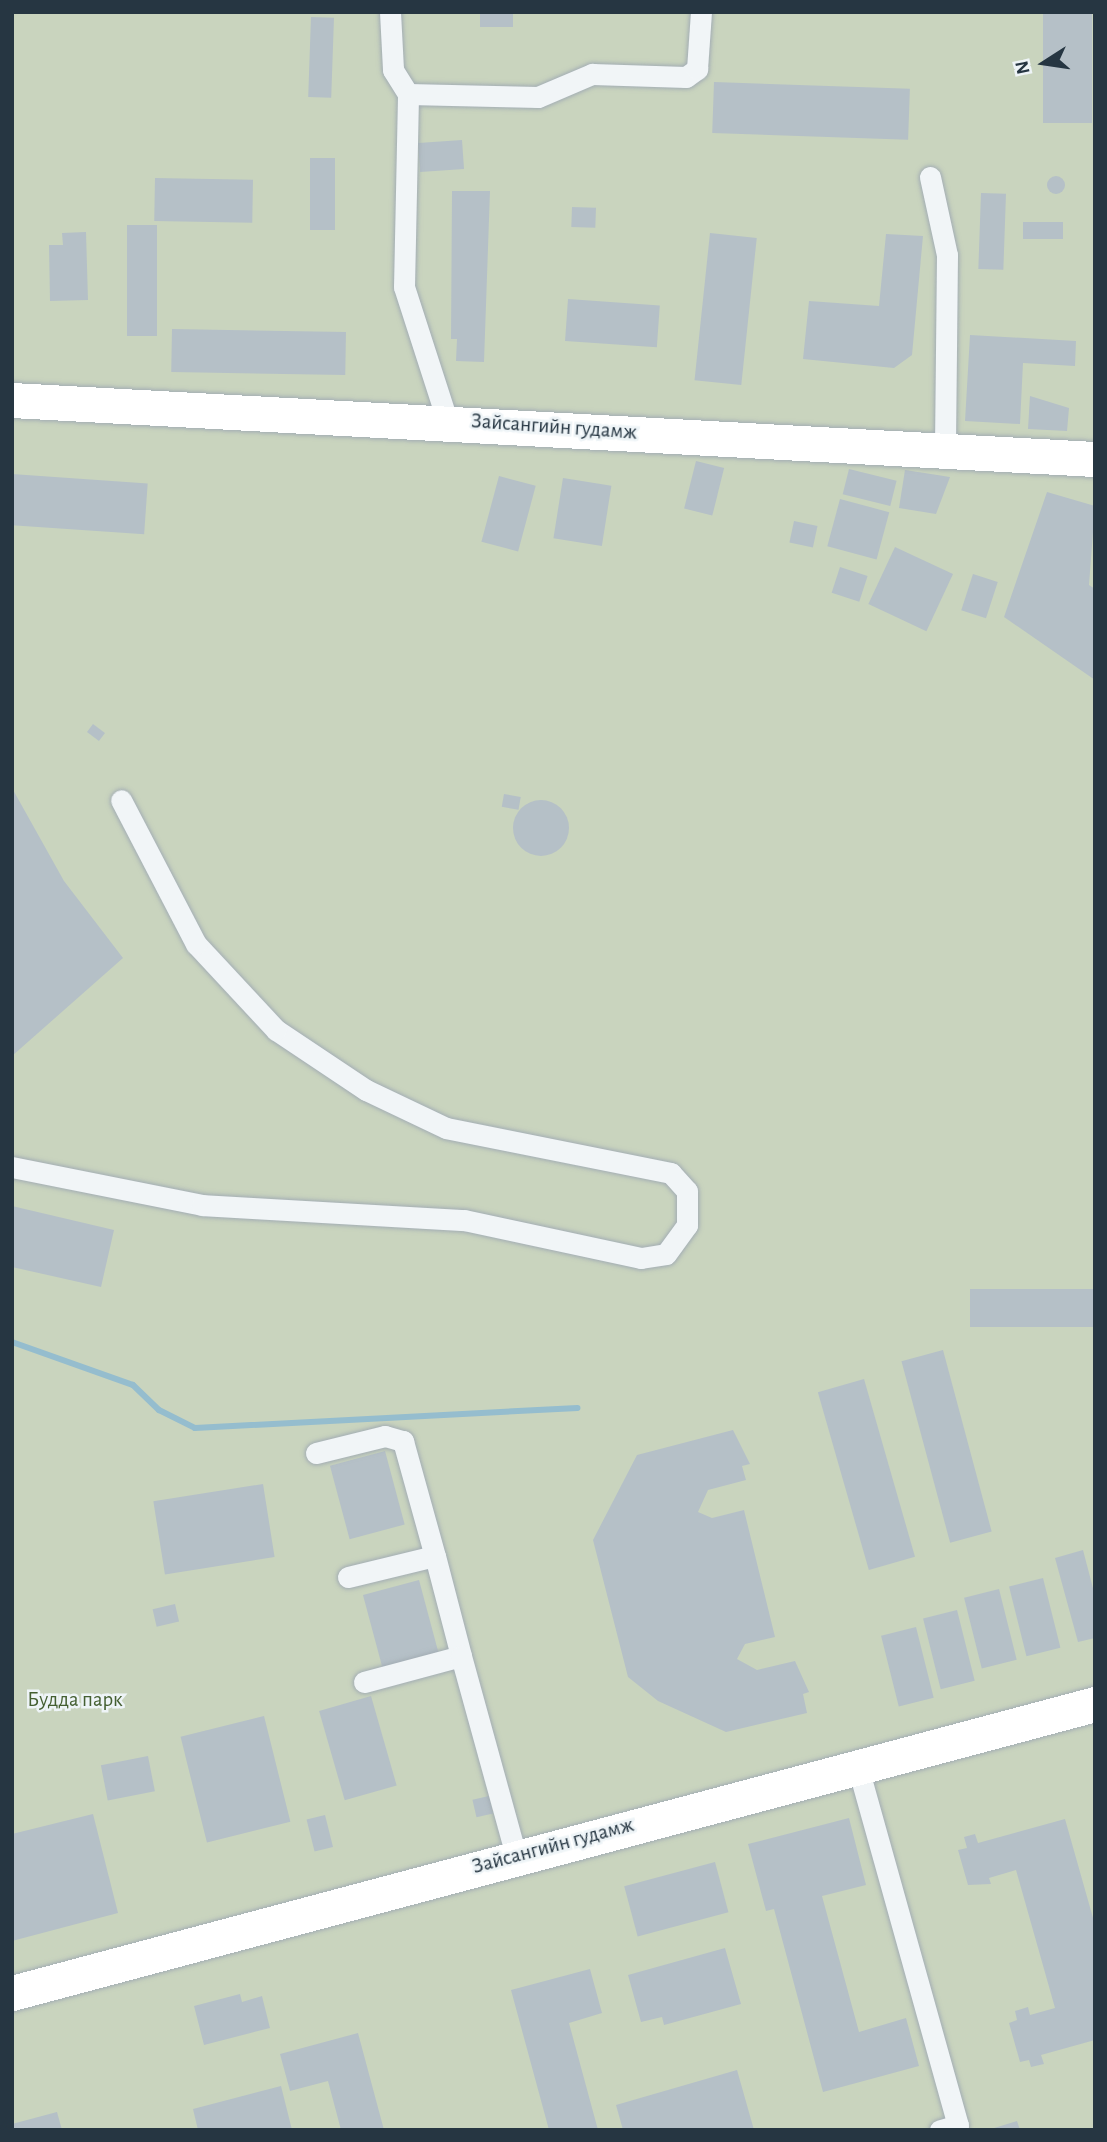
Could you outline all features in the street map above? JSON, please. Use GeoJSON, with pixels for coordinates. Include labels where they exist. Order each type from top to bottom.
{"type":"FeatureCollection","features":[{"type":"Feature","properties":{"kind":"main road","name":"Зайсангийн гудамж"},"geometry":{"type":"LineString","coordinates":[[12,400],[447,420],[1095,459]]}},
{"type":"Feature","properties":{"kind":"main road","name":"Зайсангийн гудамж"},"geometry":{"type":"LineString","coordinates":[[12,1993],[857,1764],[1095,1704]]}},
{"type":"Feature","properties":{"kind":"street"},"geometry":{"type":"LineString","coordinates":[[390,12],[391,64],[408,94],[404,287],[447,420]]}},
{"type":"Feature","properties":{"kind":"street"},"geometry":{"type":"LineString","coordinates":[[408,94],[538,97],[592,74],[685,77],[698,69],[701,12]]}},
{"type":"Feature","properties":{"kind":"street"},"geometry":{"type":"LineString","coordinates":[[930,177],[947,255],[945,451]]}},
{"type":"Feature","properties":{"kind":"street"},"geometry":{"type":"LineString","coordinates":[[12,1167],[202,1205],[464,1220],[632,1257],[666,1254],[687,1225],[689,1198],[671,1173],[446,1128],[366,1090],[276,1030],[196,944],[121,800]]}},
{"type":"Feature","properties":{"kind":"street"},"geometry":{"type":"LineString","coordinates":[[316,1453],[385,1436],[403,1441],[516,1855]]}},
{"type":"Feature","properties":{"kind":"street"},"geometry":{"type":"LineString","coordinates":[[348,1577],[435,1556]]}},
{"type":"Feature","properties":{"kind":"street"},"geometry":{"type":"LineString","coordinates":[[364,1682],[461,1657]]}},
{"type":"Feature","properties":{"kind":"street"},"geometry":{"type":"LineString","coordinates":[[857,1764],[958,2125],[940,2130]]}},
{"type":"Feature","properties":{"kind":"green space","name":"Будда парк"},"geometry":{"type":"Polygon","coordinates":[[[12,12],[1095,12],[1095,2130],[12,2130],[12,12]]]}},
{"type":"Feature","properties":{"kind":"building"},"geometry":{"type":"Polygon","coordinates":[[[480,12],[513,12],[513,27],[480,27],[480,12]]]}},
{"type":"Feature","properties":{"kind":"building"},"geometry":{"type":"Polygon","coordinates":[[[1043,12],[1092,12],[1092,123],[1043,123],[1043,12]]]}},
{"type":"Feature","properties":{"kind":"building"},"geometry":{"type":"Polygon","coordinates":[[[311,17],[334,18],[331,98],[308,97],[311,17]]]}},
{"type":"Feature","properties":{"kind":"building"},"geometry":{"type":"Polygon","coordinates":[[[714,82],[910,89],[908,140],[712,133],[714,82]]]}},
{"type":"Feature","properties":{"kind":"building"},"geometry":{"type":"Polygon","coordinates":[[[462,140],[464,169],[420,172],[418,143],[462,140]]]}},
{"type":"Feature","properties":{"kind":"building"},"geometry":{"type":"Polygon","coordinates":[[[310,158],[335,158],[335,230],[310,230],[310,158]]]}},
{"type":"Feature","properties":{"kind":"building"},"geometry":{"type":"Polygon","coordinates":[[[1056,176],[1062,179],[1065,185],[1062,191],[1056,194],[1050,191],[1047,185],[1050,179],[1056,176]]]}},
{"type":"Feature","properties":{"kind":"building"},"geometry":{"type":"Polygon","coordinates":[[[155,178],[253,180],[252,223],[154,221],[155,178]]]}},
{"type":"Feature","properties":{"kind":"building"},"geometry":{"type":"Polygon","coordinates":[[[452,191],[490,191],[484,362],[456,361],[457,339],[451,339],[452,191]]]}},
{"type":"Feature","properties":{"kind":"building"},"geometry":{"type":"Polygon","coordinates":[[[981,193],[1006,194],[1003,270],[978,269],[981,193]]]}},
{"type":"Feature","properties":{"kind":"building"},"geometry":{"type":"Polygon","coordinates":[[[572,207],[596,208],[595,228],[571,227],[572,207]]]}},
{"type":"Feature","properties":{"kind":"building"},"geometry":{"type":"Polygon","coordinates":[[[1023,222],[1063,222],[1063,239],[1023,239],[1023,222]]]}},
{"type":"Feature","properties":{"kind":"building"},"geometry":{"type":"Polygon","coordinates":[[[127,225],[157,225],[157,336],[127,336],[127,225]]]}},
{"type":"Feature","properties":{"kind":"building"},"geometry":{"type":"Polygon","coordinates":[[[86,232],[88,300],[50,301],[49,245],[63,245],[62,233],[86,232]]]}},
{"type":"Feature","properties":{"kind":"building"},"geometry":{"type":"Polygon","coordinates":[[[710,233],[757,238],[741,385],[695,380],[710,233]]]}},
{"type":"Feature","properties":{"kind":"building"},"geometry":{"type":"Polygon","coordinates":[[[886,234],[923,236],[912,355],[894,368],[803,359],[809,301],[879,306],[886,234]]]}},
{"type":"Feature","properties":{"kind":"building"},"geometry":{"type":"Polygon","coordinates":[[[568,299],[660,305],[657,347],[565,341],[568,299]]]}},
{"type":"Feature","properties":{"kind":"building"},"geometry":{"type":"Polygon","coordinates":[[[172,329],[346,332],[345,375],[171,372],[172,329]]]}},
{"type":"Feature","properties":{"kind":"building"},"geometry":{"type":"Polygon","coordinates":[[[970,335],[1076,341],[1075,366],[1023,363],[1020,424],[965,421],[970,335]]]}},
{"type":"Feature","properties":{"kind":"building"},"geometry":{"type":"Polygon","coordinates":[[[1030,396],[1069,408],[1067,431],[1028,429],[1030,396]]]}},
{"type":"Feature","properties":{"kind":"building"},"geometry":{"type":"Polygon","coordinates":[[[696,461],[724,468],[712,516],[684,509],[696,461]]]}},
{"type":"Feature","properties":{"kind":"building"},"geometry":{"type":"Polygon","coordinates":[[[849,469],[897,481],[890,506],[843,494],[849,469]]]}},
{"type":"Feature","properties":{"kind":"building"},"geometry":{"type":"Polygon","coordinates":[[[905,470],[950,477],[936,514],[899,508],[905,470]]]}},
{"type":"Feature","properties":{"kind":"building"},"geometry":{"type":"Polygon","coordinates":[[[12,474],[148,483],[144,534],[12,525],[12,474]]]}},
{"type":"Feature","properties":{"kind":"building"},"geometry":{"type":"Polygon","coordinates":[[[499,476],[536,486],[518,552],[481,542],[499,476]]]}},
{"type":"Feature","properties":{"kind":"building"},"geometry":{"type":"Polygon","coordinates":[[[563,478],[611,486],[602,546],[553,538],[563,478]]]}},
{"type":"Feature","properties":{"kind":"building"},"geometry":{"type":"Polygon","coordinates":[[[1047,492],[1095,506],[1089,585],[1095,589],[1095,680],[1004,617],[1047,492]]]}},
{"type":"Feature","properties":{"kind":"building"},"geometry":{"type":"Polygon","coordinates":[[[840,499],[889,512],[877,560],[827,546],[840,499]]]}},
{"type":"Feature","properties":{"kind":"building"},"geometry":{"type":"Polygon","coordinates":[[[794,521],[817,526],[813,548],[789,543],[794,521]]]}},
{"type":"Feature","properties":{"kind":"building"},"geometry":{"type":"Polygon","coordinates":[[[895,547],[953,574],[926,631],[868,604],[895,547]]]}},
{"type":"Feature","properties":{"kind":"building"},"geometry":{"type":"Polygon","coordinates":[[[840,567],[868,576],[859,602],[832,593],[840,567]]]}},
{"type":"Feature","properties":{"kind":"building"},"geometry":{"type":"Polygon","coordinates":[[[973,574],[998,582],[986,618],[961,610],[973,574]]]}},
{"type":"Feature","properties":{"kind":"building"},"geometry":{"type":"Polygon","coordinates":[[[93,724],[105,733],[99,741],[87,732],[93,724]]]}},
{"type":"Feature","properties":{"kind":"building"},"geometry":{"type":"Polygon","coordinates":[[[12,788],[64,881],[123,958],[12,1056],[12,788]]]}},
{"type":"Feature","properties":{"kind":"building"},"geometry":{"type":"Polygon","coordinates":[[[504,794],[521,797],[518,810],[502,807],[504,794]]]}},
{"type":"Feature","properties":{"kind":"building"},"geometry":{"type":"Polygon","coordinates":[[[541,800],[552,802],[561,808],[567,817],[567,839],[561,848],[552,854],[541,856],[530,854],[521,848],[515,839],[513,828],[515,817],[521,808],[530,802],[541,800]]]}},
{"type":"Feature","properties":{"kind":"building"},"geometry":{"type":"Polygon","coordinates":[[[12,1206],[114,1230],[101,1287],[12,1267],[12,1206]]]}},
{"type":"Feature","properties":{"kind":"building"},"geometry":{"type":"Polygon","coordinates":[[[970,1289],[1095,1289],[1095,1327],[970,1327],[970,1289]]]}},
{"type":"Feature","properties":{"kind":"building"},"geometry":{"type":"Polygon","coordinates":[[[943,1350],[992,1532],[950,1543],[901,1361],[943,1350]]]}},
{"type":"Feature","properties":{"kind":"building"},"geometry":{"type":"Polygon","coordinates":[[[864,1379],[915,1557],[869,1570],[818,1392],[864,1379]]]}},
{"type":"Feature","properties":{"kind":"building"},"geometry":{"type":"Polygon","coordinates":[[[733,1430],[750,1464],[742,1466],[746,1480],[708,1490],[698,1512],[712,1518],[744,1510],[775,1637],[745,1644],[737,1659],[757,1670],[795,1661],[809,1692],[803,1694],[807,1713],[726,1732],[658,1701],[628,1677],[593,1540],[637,1455],[733,1430]]]}},
{"type":"Feature","properties":{"kind":"building"},"geometry":{"type":"Polygon","coordinates":[[[385,1451],[405,1524],[350,1539],[330,1466],[385,1451]]]}},
{"type":"Feature","properties":{"kind":"building"},"geometry":{"type":"Polygon","coordinates":[[[263,1484],[275,1557],[165,1574],[153,1501],[263,1484]]]}},
{"type":"Feature","properties":{"kind":"building"},"geometry":{"type":"Polygon","coordinates":[[[1083,1550],[1095,1596],[1095,1638],[1078,1642],[1055,1558],[1083,1550]]]}},
{"type":"Feature","properties":{"kind":"building"},"geometry":{"type":"Polygon","coordinates":[[[1043,1578],[1060,1648],[1026,1656],[1009,1586],[1043,1578]]]}},
{"type":"Feature","properties":{"kind":"building"},"geometry":{"type":"Polygon","coordinates":[[[419,1580],[438,1652],[382,1667],[363,1595],[419,1580]]]}},
{"type":"Feature","properties":{"kind":"building"},"geometry":{"type":"Polygon","coordinates":[[[999,1589],[1017,1660],[982,1669],[964,1598],[999,1589]]]}},
{"type":"Feature","properties":{"kind":"building"},"geometry":{"type":"Polygon","coordinates":[[[175,1604],[179,1622],[157,1627],[153,1609],[175,1604]]]}},
{"type":"Feature","properties":{"kind":"building"},"geometry":{"type":"Polygon","coordinates":[[[957,1610],[975,1681],[941,1689],[923,1618],[957,1610]]]}},
{"type":"Feature","properties":{"kind":"building"},"geometry":{"type":"Polygon","coordinates":[[[916,1627],[934,1698],[899,1707],[881,1636],[916,1627]]]}},
{"type":"Feature","properties":{"kind":"building"},"geometry":{"type":"Polygon","coordinates":[[[371,1696],[397,1785],[345,1800],[319,1711],[371,1696]]]}},
{"type":"Feature","properties":{"kind":"building"},"geometry":{"type":"Polygon","coordinates":[[[264,1716],[290,1822],[207,1843],[181,1737],[264,1716]]]}},
{"type":"Feature","properties":{"kind":"building"},"geometry":{"type":"Polygon","coordinates":[[[148,1756],[155,1791],[108,1800],[101,1765],[148,1756]]]}},
{"type":"Feature","properties":{"kind":"building"},"geometry":{"type":"Polygon","coordinates":[[[489,1796],[493,1814],[476,1817],[472,1800],[489,1796]]]}},
{"type":"Feature","properties":{"kind":"building"},"geometry":{"type":"Polygon","coordinates":[[[93,1814],[118,1913],[12,1941],[12,1834],[93,1814]]]}},
{"type":"Feature","properties":{"kind":"building"},"geometry":{"type":"Polygon","coordinates":[[[325,1815],[333,1847],[315,1852],[307,1820],[325,1815]]]}},
{"type":"Feature","properties":{"kind":"building"},"geometry":{"type":"Polygon","coordinates":[[[849,1818],[866,1885],[822,1896],[859,2032],[906,2018],[919,2066],[823,2092],[774,1909],[766,1911],[748,1844],[849,1818]]]}},
{"type":"Feature","properties":{"kind":"building"},"geometry":{"type":"Polygon","coordinates":[[[1065,1819],[1095,1925],[1095,2040],[1041,2055],[1044,2064],[1031,2067],[1029,2060],[1020,2062],[1009,2023],[1017,2020],[1015,2011],[1028,2007],[1030,2015],[1055,2008],[1016,1870],[989,1878],[991,1884],[968,1885],[958,1850],[967,1848],[964,1837],[975,1834],[978,1843],[1065,1819]]]}},
{"type":"Feature","properties":{"kind":"building"},"geometry":{"type":"Polygon","coordinates":[[[715,1862],[728,1912],[638,1937],[624,1886],[715,1862]]]}},
{"type":"Feature","properties":{"kind":"building"},"geometry":{"type":"Polygon","coordinates":[[[725,1948],[741,2004],[664,2025],[662,2017],[641,2022],[628,1975],[725,1948]]]}},
{"type":"Feature","properties":{"kind":"building"},"geometry":{"type":"Polygon","coordinates":[[[590,1969],[602,2013],[569,2023],[598,2130],[549,2130],[511,1990],[590,1969]]]}},
{"type":"Feature","properties":{"kind":"building"},"geometry":{"type":"Polygon","coordinates":[[[240,1994],[242,2002],[262,1996],[270,2028],[204,2045],[194,2006],[240,1994]]]}},
{"type":"Feature","properties":{"kind":"building"},"geometry":{"type":"Polygon","coordinates":[[[358,2033],[384,2130],[341,2130],[328,2081],[290,2091],[280,2054],[358,2033]]]}},
{"type":"Feature","properties":{"kind":"building"},"geometry":{"type":"Polygon","coordinates":[[[737,2070],[754,2130],[623,2130],[616,2105],[737,2070]]]}},
{"type":"Feature","properties":{"kind":"building"},"geometry":{"type":"Polygon","coordinates":[[[281,2086],[292,2130],[198,2130],[193,2109],[281,2086]]]}},
{"type":"Feature","properties":{"kind":"building"},"geometry":{"type":"Polygon","coordinates":[[[57,2112],[62,2130],[12,2130],[12,2124],[57,2112]]]}},
{"type":"Feature","properties":{"kind":"building"},"geometry":{"type":"Polygon","coordinates":[[[1017,2121],[1020,2130],[991,2130],[991,2129],[1017,2121]]]}},
{"type":"Feature","properties":{"kind":"waterway"},"geometry":{"type":"LineString","coordinates":[[12,1342],[133,1385],[159,1410],[195,1428],[577,1408]]}}]}
